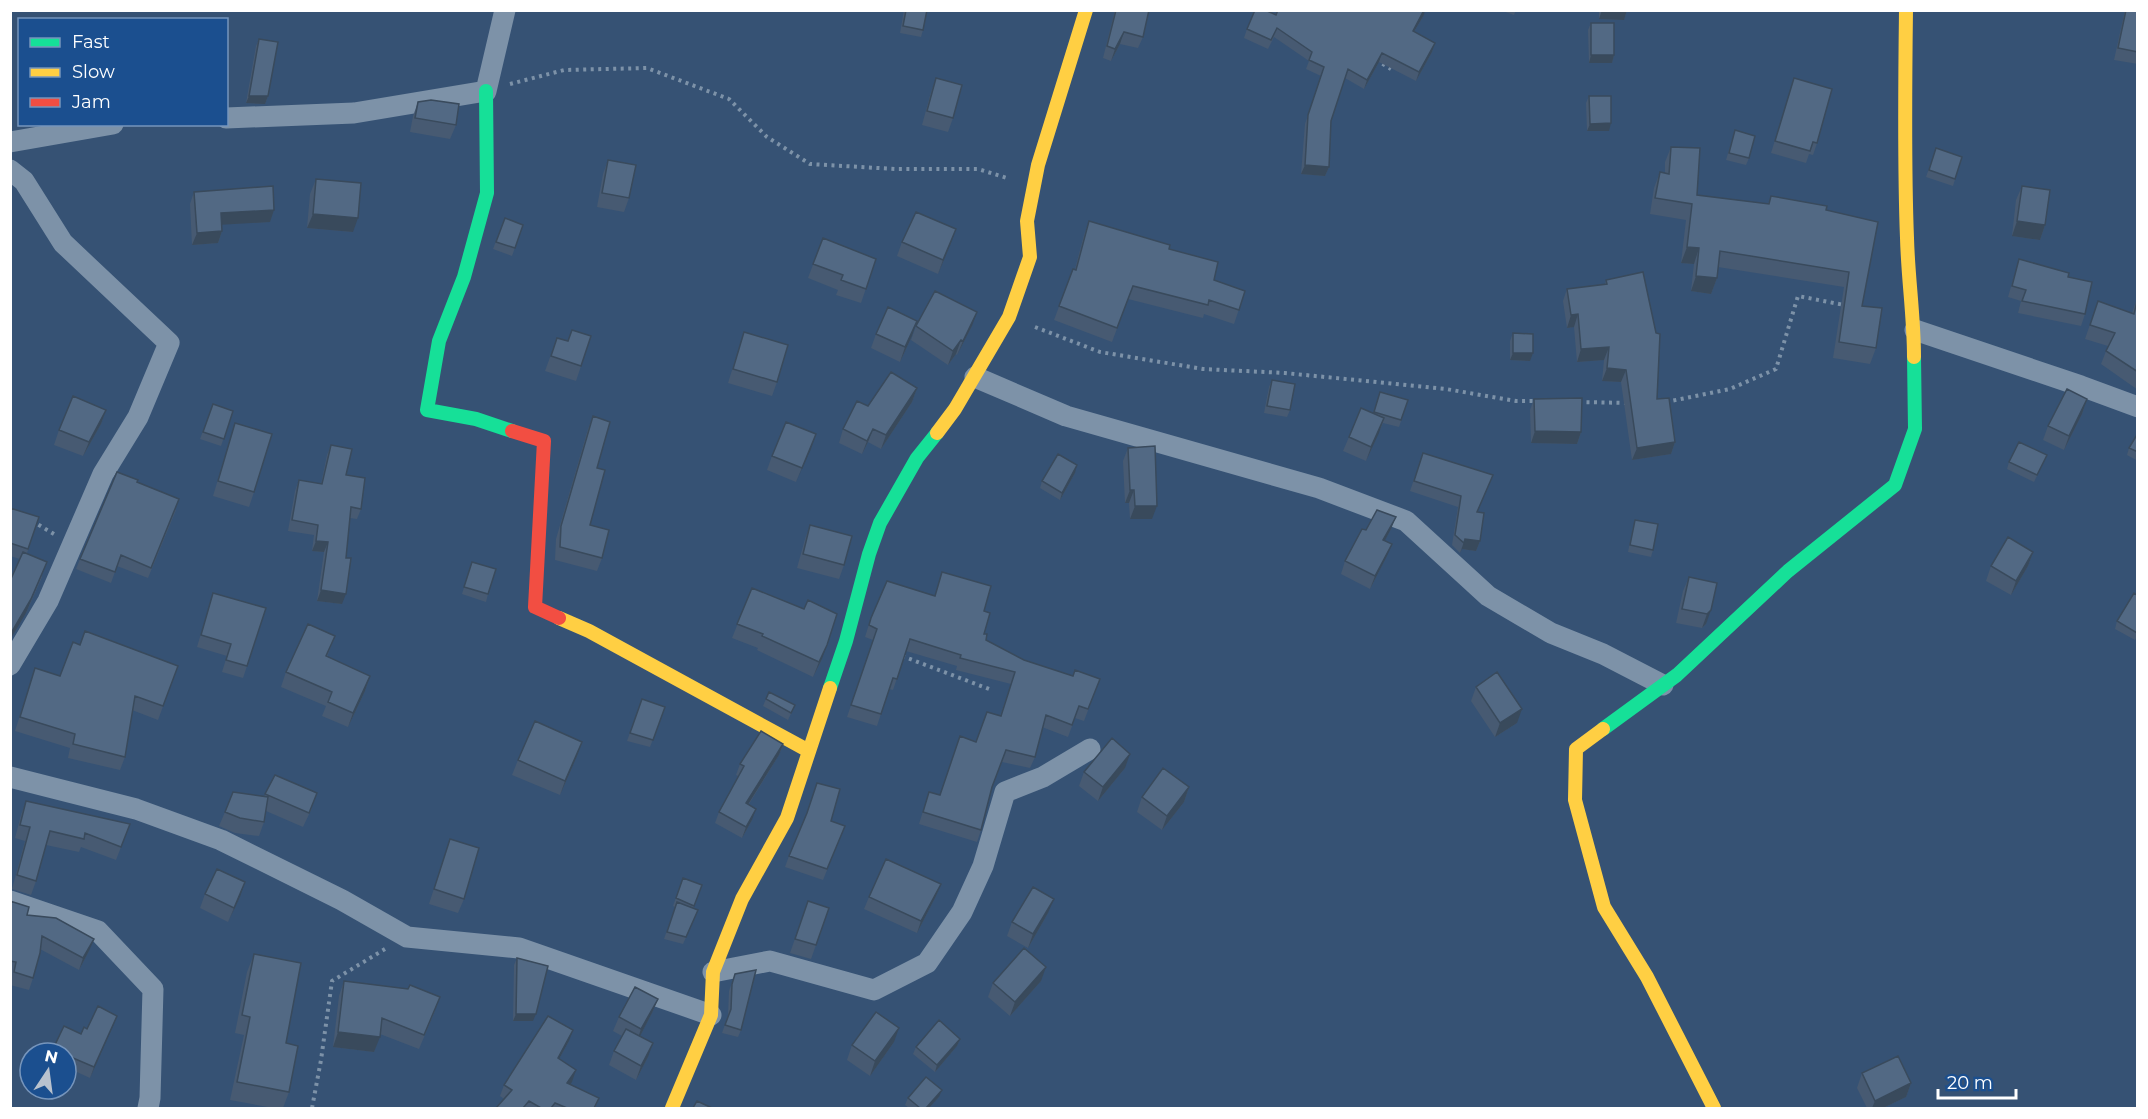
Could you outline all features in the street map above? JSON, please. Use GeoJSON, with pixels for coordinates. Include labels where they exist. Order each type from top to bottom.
{"type":"FeatureCollection","features":[{"type":"Feature","properties":{"kind":"street"},"geometry":{"type":"LineString","coordinates":[[505,10],[486,90],[487,193],[464,277],[439,341],[427,410],[476,419],[544,441],[535,607],[589,631],[809,751]]}},
{"type":"Feature","properties":{"kind":"street"},"geometry":{"type":"LineString","coordinates":[[672,1108],[711,1015],[713,972],[742,899],[787,818],[846,641],[869,554],[880,524],[917,458],[955,409],[1009,317],[1030,257],[1026,222],[1038,165],[1086,10]]}},
{"type":"Feature","properties":{"kind":"street"},"geometry":{"type":"LineString","coordinates":[[1714,1108],[1647,977],[1604,907],[1575,800],[1576,749],[1677,675],[1788,571],[1895,485],[1915,429],[1914,330],[1907,241],[1905,170],[1906,10]]}},
{"type":"Feature","properties":{"kind":"street"},"geometry":{"type":"LineString","coordinates":[[228,118],[354,113],[486,90]]}},
{"type":"Feature","properties":{"kind":"street"},"geometry":{"type":"LineString","coordinates":[[10,142],[102,126]]}},
{"type":"Feature","properties":{"kind":"street"},"geometry":{"type":"LineString","coordinates":[[10,170],[24,181],[63,243],[169,343],[138,417],[103,474],[48,601],[10,665]]}},
{"type":"Feature","properties":{"kind":"street"},"geometry":{"type":"LineString","coordinates":[[1914,330],[2138,407]]}},
{"type":"Feature","properties":{"kind":"street"},"geometry":{"type":"LineString","coordinates":[[975,377],[1066,416],[1319,488],[1406,521],[1488,596],[1551,633],[1603,654],[1663,685]]}},
{"type":"Feature","properties":{"kind":"street"},"geometry":{"type":"LineString","coordinates":[[713,972],[770,962],[874,990],[927,963],[962,912],[983,866],[1005,792],[1043,777],[1090,749]]}},
{"type":"Feature","properties":{"kind":"street"},"geometry":{"type":"LineString","coordinates":[[10,777],[136,808],[221,840],[342,900],[406,937],[519,948],[711,1015]]}},
{"type":"Feature","properties":{"kind":"street"},"geometry":{"type":"LineString","coordinates":[[10,901],[98,931],[153,989],[148,1108]]}},
{"type":"Feature","properties":{"kind":"path"},"geometry":{"type":"LineString","coordinates":[[1372,58],[1391,69]]}},
{"type":"Feature","properties":{"kind":"path"},"geometry":{"type":"LineString","coordinates":[[486,90],[564,70],[647,68],[729,99],[767,136],[810,164],[895,169],[978,169],[1034,187]]}},
{"type":"Feature","properties":{"kind":"path"},"geometry":{"type":"LineString","coordinates":[[1664,402],[1730,389],[1776,369],[1798,296],[1849,306]]}},
{"type":"Feature","properties":{"kind":"path"},"geometry":{"type":"LineString","coordinates":[[1009,317],[1100,352],[1191,367],[1285,373],[1446,389],[1516,401],[1538,402]]}},
{"type":"Feature","properties":{"kind":"path"},"geometry":{"type":"LineString","coordinates":[[1570,402],[1634,402]]}},
{"type":"Feature","properties":{"kind":"path"},"geometry":{"type":"LineString","coordinates":[[23,516],[73,545]]}},
{"type":"Feature","properties":{"kind":"path"},"geometry":{"type":"LineString","coordinates":[[895,654],[989,688]]}},
{"type":"Feature","properties":{"kind":"path"},"geometry":{"type":"LineString","coordinates":[[312,1108],[332,981],[406,937]]}},
{"type":"Feature","properties":{"kind":"building"},"geometry":{"type":"Polygon","coordinates":[[[906,10],[927,10],[923,30],[903,26],[906,10]]]}},
{"type":"Feature","properties":{"kind":"building"},"geometry":{"type":"Polygon","coordinates":[[[1116,10],[1149,10],[1143,37],[1124,32],[1115,49],[1107,46],[1116,10]]]}},
{"type":"Feature","properties":{"kind":"building"},"geometry":{"type":"Polygon","coordinates":[[[1255,10],[1265,10],[1276,15],[1278,10],[1424,10],[1413,31],[1435,43],[1419,72],[1382,53],[1367,80],[1348,69],[1331,121],[1329,167],[1305,165],[1308,115],[1324,67],[1309,60],[1312,52],[1277,28],[1271,40],[1247,29],[1255,10]]]}},
{"type":"Feature","properties":{"kind":"building"},"geometry":{"type":"Polygon","coordinates":[[[2126,10],[2138,10],[2138,52],[2118,48],[2126,10]]]}},
{"type":"Feature","properties":{"kind":"building"},"geometry":{"type":"Polygon","coordinates":[[[1591,23],[1614,23],[1614,55],[1591,55],[1591,23]]]}},
{"type":"Feature","properties":{"kind":"building"},"geometry":{"type":"Polygon","coordinates":[[[259,39],[278,42],[268,96],[249,96],[259,39]]]}},
{"type":"Feature","properties":{"kind":"building"},"geometry":{"type":"Polygon","coordinates":[[[936,78],[962,85],[953,118],[927,111],[936,78]]]}},
{"type":"Feature","properties":{"kind":"building"},"geometry":{"type":"Polygon","coordinates":[[[1794,78],[1832,89],[1817,143],[1813,142],[1810,151],[1775,141],[1794,78]]]}},
{"type":"Feature","properties":{"kind":"building"},"geometry":{"type":"Polygon","coordinates":[[[1589,96],[1611,96],[1611,123],[1590,124],[1589,96]]]}},
{"type":"Feature","properties":{"kind":"building"},"geometry":{"type":"Polygon","coordinates":[[[431,100],[459,104],[456,125],[415,118],[418,102],[431,100]]]}},
{"type":"Feature","properties":{"kind":"building"},"geometry":{"type":"Polygon","coordinates":[[[1735,130],[1755,136],[1749,158],[1729,153],[1735,130]]]}},
{"type":"Feature","properties":{"kind":"building"},"geometry":{"type":"Polygon","coordinates":[[[1671,147],[1700,148],[1697,195],[1769,204],[1771,196],[1827,206],[1826,210],[1878,222],[1862,306],[1882,308],[1876,348],[1839,342],[1849,272],[1720,251],[1717,278],[1696,276],[1699,248],[1687,247],[1692,204],[1655,198],[1660,172],[1669,174],[1671,147]]]}},
{"type":"Feature","properties":{"kind":"building"},"geometry":{"type":"Polygon","coordinates":[[[1936,148],[1962,157],[1955,179],[1929,170],[1936,148]]]}},
{"type":"Feature","properties":{"kind":"building"},"geometry":{"type":"Polygon","coordinates":[[[608,160],[636,165],[629,198],[602,193],[608,160]]]}},
{"type":"Feature","properties":{"kind":"building"},"geometry":{"type":"Polygon","coordinates":[[[316,179],[361,183],[358,218],[313,214],[316,179]]]}},
{"type":"Feature","properties":{"kind":"building"},"geometry":{"type":"Polygon","coordinates":[[[273,186],[274,210],[221,213],[222,231],[197,233],[194,192],[273,186]]]}},
{"type":"Feature","properties":{"kind":"building"},"geometry":{"type":"Polygon","coordinates":[[[2022,186],[2050,190],[2045,225],[2017,221],[2022,186]]]}},
{"type":"Feature","properties":{"kind":"building"},"geometry":{"type":"Polygon","coordinates":[[[916,212],[956,229],[943,260],[902,242],[916,212]]]}},
{"type":"Feature","properties":{"kind":"building"},"geometry":{"type":"Polygon","coordinates":[[[505,218],[523,225],[515,248],[496,242],[505,218]]]}},
{"type":"Feature","properties":{"kind":"building"},"geometry":{"type":"Polygon","coordinates":[[[1089,221],[1170,245],[1169,249],[1218,262],[1214,280],[1245,291],[1239,310],[1209,300],[1208,305],[1133,286],[1117,328],[1059,306],[1073,269],[1076,270],[1089,221]]]}},
{"type":"Feature","properties":{"kind":"building"},"geometry":{"type":"Polygon","coordinates":[[[823,238],[876,259],[866,289],[841,280],[843,275],[813,264],[823,238]]]}},
{"type":"Feature","properties":{"kind":"building"},"geometry":{"type":"Polygon","coordinates":[[[2019,259],[2069,273],[2068,277],[2092,282],[2085,314],[2022,301],[2026,290],[2012,286],[2019,259]]]}},
{"type":"Feature","properties":{"kind":"building"},"geometry":{"type":"Polygon","coordinates":[[[1643,272],[1656,333],[1660,334],[1657,399],[1669,398],[1675,442],[1637,448],[1626,370],[1607,368],[1609,347],[1581,349],[1578,314],[1571,315],[1567,289],[1607,284],[1606,280],[1643,272]]]}},
{"type":"Feature","properties":{"kind":"building"},"geometry":{"type":"Polygon","coordinates":[[[935,291],[977,312],[963,341],[961,340],[953,351],[916,326],[935,291]]]}},
{"type":"Feature","properties":{"kind":"building"},"geometry":{"type":"Polygon","coordinates":[[[2138,297],[2138,372],[2106,351],[2115,333],[2090,325],[2098,301],[2134,314],[2138,297]]]}},
{"type":"Feature","properties":{"kind":"building"},"geometry":{"type":"Polygon","coordinates":[[[888,307],[917,321],[905,347],[876,334],[888,307]]]}},
{"type":"Feature","properties":{"kind":"building"},"geometry":{"type":"Polygon","coordinates":[[[572,330],[591,336],[581,366],[551,356],[557,338],[568,341],[572,330]]]}},
{"type":"Feature","properties":{"kind":"building"},"geometry":{"type":"Polygon","coordinates":[[[744,332],[788,345],[777,382],[733,369],[744,332]]]}},
{"type":"Feature","properties":{"kind":"building"},"geometry":{"type":"Polygon","coordinates":[[[1513,333],[1533,334],[1533,353],[1513,353],[1513,333]]]}},
{"type":"Feature","properties":{"kind":"building"},"geometry":{"type":"Polygon","coordinates":[[[891,372],[917,388],[886,435],[873,429],[867,441],[843,429],[857,401],[868,406],[891,372]]]}},
{"type":"Feature","properties":{"kind":"building"},"geometry":{"type":"Polygon","coordinates":[[[1272,380],[1295,384],[1290,410],[1267,406],[1272,380]]]}},
{"type":"Feature","properties":{"kind":"building"},"geometry":{"type":"Polygon","coordinates":[[[2067,389],[2087,399],[2069,436],[2048,426],[2067,389]]]}},
{"type":"Feature","properties":{"kind":"building"},"geometry":{"type":"Polygon","coordinates":[[[1380,392],[1408,400],[1401,420],[1374,412],[1380,392]]]}},
{"type":"Feature","properties":{"kind":"building"},"geometry":{"type":"Polygon","coordinates":[[[73,396],[106,410],[89,442],[59,430],[73,396]]]}},
{"type":"Feature","properties":{"kind":"building"},"geometry":{"type":"Polygon","coordinates":[[[1582,398],[1581,432],[1535,431],[1534,399],[1582,398]]]}},
{"type":"Feature","properties":{"kind":"building"},"geometry":{"type":"Polygon","coordinates":[[[213,404],[233,411],[224,439],[203,432],[213,404]]]}},
{"type":"Feature","properties":{"kind":"building"},"geometry":{"type":"Polygon","coordinates":[[[1361,408],[1384,418],[1371,447],[1349,437],[1361,408]]]}},
{"type":"Feature","properties":{"kind":"building"},"geometry":{"type":"Polygon","coordinates":[[[593,416],[610,422],[597,468],[605,470],[590,525],[609,530],[602,558],[560,547],[561,526],[593,416]]]}},
{"type":"Feature","properties":{"kind":"building"},"geometry":{"type":"Polygon","coordinates":[[[786,422],[816,434],[802,468],[772,456],[786,422]]]}},
{"type":"Feature","properties":{"kind":"building"},"geometry":{"type":"Polygon","coordinates":[[[235,423],[272,434],[254,492],[218,481],[235,423]]]}},
{"type":"Feature","properties":{"kind":"building"},"geometry":{"type":"Polygon","coordinates":[[[2138,433],[2138,452],[2129,448],[2138,433]]]}},
{"type":"Feature","properties":{"kind":"building"},"geometry":{"type":"Polygon","coordinates":[[[2019,442],[2047,455],[2037,475],[2009,462],[2019,442]]]}},
{"type":"Feature","properties":{"kind":"building"},"geometry":{"type":"Polygon","coordinates":[[[331,445],[352,449],[346,475],[365,478],[361,509],[351,507],[346,558],[351,558],[346,594],[321,590],[328,542],[316,541],[318,525],[292,520],[299,480],[322,484],[331,445]]]}},
{"type":"Feature","properties":{"kind":"building"},"geometry":{"type":"Polygon","coordinates":[[[1155,446],[1157,506],[1135,506],[1134,490],[1130,490],[1128,448],[1155,446]]]}},
{"type":"Feature","properties":{"kind":"building"},"geometry":{"type":"Polygon","coordinates":[[[1423,453],[1493,475],[1477,512],[1484,513],[1480,541],[1465,539],[1464,543],[1455,535],[1461,496],[1414,481],[1423,453]]]}},
{"type":"Feature","properties":{"kind":"building"},"geometry":{"type":"Polygon","coordinates":[[[1058,454],[1077,465],[1062,493],[1042,481],[1058,454]]]}},
{"type":"Feature","properties":{"kind":"building"},"geometry":{"type":"Polygon","coordinates":[[[117,472],[179,499],[151,568],[121,555],[115,572],[80,559],[117,472]]]}},
{"type":"Feature","properties":{"kind":"building"},"geometry":{"type":"Polygon","coordinates":[[[10,508],[39,517],[28,549],[10,543],[10,508]]]}},
{"type":"Feature","properties":{"kind":"building"},"geometry":{"type":"Polygon","coordinates":[[[1377,510],[1396,517],[1383,540],[1392,544],[1375,576],[1345,561],[1362,529],[1366,530],[1377,510]]]}},
{"type":"Feature","properties":{"kind":"building"},"geometry":{"type":"Polygon","coordinates":[[[1635,520],[1658,524],[1653,550],[1630,545],[1635,520]]]}},
{"type":"Feature","properties":{"kind":"building"},"geometry":{"type":"Polygon","coordinates":[[[810,525],[852,536],[844,565],[803,554],[810,525]]]}},
{"type":"Feature","properties":{"kind":"building"},"geometry":{"type":"Polygon","coordinates":[[[2008,537],[2033,552],[2016,581],[1991,566],[2008,537]]]}},
{"type":"Feature","properties":{"kind":"building"},"geometry":{"type":"Polygon","coordinates":[[[23,552],[47,562],[31,599],[10,635],[10,581],[23,552]]]}},
{"type":"Feature","properties":{"kind":"building"},"geometry":{"type":"Polygon","coordinates":[[[472,562],[496,569],[488,594],[464,587],[472,562]]]}},
{"type":"Feature","properties":{"kind":"building"},"geometry":{"type":"Polygon","coordinates":[[[942,572],[991,586],[984,611],[990,613],[984,634],[987,634],[986,640],[1024,660],[1073,676],[1075,670],[1100,679],[1088,709],[1079,706],[1072,725],[1046,715],[1035,757],[1006,750],[992,787],[981,830],[923,812],[929,792],[940,795],[960,736],[976,742],[987,712],[1001,716],[1015,672],[960,658],[961,655],[910,639],[897,679],[893,678],[881,714],[851,705],[877,629],[869,625],[871,618],[887,581],[935,596],[942,572]]]}},
{"type":"Feature","properties":{"kind":"building"},"geometry":{"type":"Polygon","coordinates":[[[1689,577],[1717,583],[1711,610],[1707,614],[1682,609],[1689,577]]]}},
{"type":"Feature","properties":{"kind":"building"},"geometry":{"type":"Polygon","coordinates":[[[752,588],[804,609],[808,600],[837,614],[819,662],[762,636],[763,634],[737,624],[752,588]]]}},
{"type":"Feature","properties":{"kind":"building"},"geometry":{"type":"Polygon","coordinates":[[[213,593],[266,608],[247,666],[226,660],[231,644],[201,635],[213,593]]]}},
{"type":"Feature","properties":{"kind":"building"},"geometry":{"type":"Polygon","coordinates":[[[2134,593],[2138,596],[2137,633],[2117,621],[2134,593]]]}},
{"type":"Feature","properties":{"kind":"building"},"geometry":{"type":"Polygon","coordinates":[[[308,624],[335,636],[326,656],[370,676],[353,713],[328,702],[332,692],[286,672],[308,624]]]}},
{"type":"Feature","properties":{"kind":"building"},"geometry":{"type":"Polygon","coordinates":[[[85,631],[178,666],[163,706],[135,696],[125,757],[73,744],[75,734],[20,717],[35,668],[60,676],[73,642],[80,645],[85,631]]]}},
{"type":"Feature","properties":{"kind":"building"},"geometry":{"type":"Polygon","coordinates":[[[1497,672],[1522,709],[1500,723],[1476,687],[1497,672]]]}},
{"type":"Feature","properties":{"kind":"building"},"geometry":{"type":"Polygon","coordinates":[[[769,692],[795,705],[791,713],[766,699],[769,692]]]}},
{"type":"Feature","properties":{"kind":"building"},"geometry":{"type":"Polygon","coordinates":[[[642,699],[665,707],[653,740],[630,733],[642,699]]]}},
{"type":"Feature","properties":{"kind":"building"},"geometry":{"type":"Polygon","coordinates":[[[535,721],[582,742],[565,781],[518,760],[535,721]]]}},
{"type":"Feature","properties":{"kind":"building"},"geometry":{"type":"Polygon","coordinates":[[[761,731],[783,744],[746,803],[756,809],[746,827],[719,812],[744,766],[740,764],[761,731]]]}},
{"type":"Feature","properties":{"kind":"building"},"geometry":{"type":"Polygon","coordinates":[[[1112,738],[1130,754],[1103,787],[1084,772],[1112,738]]]}},
{"type":"Feature","properties":{"kind":"building"},"geometry":{"type":"Polygon","coordinates":[[[1163,768],[1189,787],[1167,816],[1142,797],[1163,768]]]}},
{"type":"Feature","properties":{"kind":"building"},"geometry":{"type":"Polygon","coordinates":[[[275,775],[317,793],[309,813],[265,794],[275,775]]]}},
{"type":"Feature","properties":{"kind":"building"},"geometry":{"type":"Polygon","coordinates":[[[817,783],[840,789],[831,821],[845,826],[827,869],[789,856],[817,783]]]}},
{"type":"Feature","properties":{"kind":"building"},"geometry":{"type":"Polygon","coordinates":[[[233,792],[268,797],[264,822],[240,818],[225,812],[233,792]]]}},
{"type":"Feature","properties":{"kind":"building"},"geometry":{"type":"Polygon","coordinates":[[[26,801],[130,824],[121,847],[85,833],[84,839],[50,831],[36,881],[17,875],[30,827],[20,825],[26,801]]]}},
{"type":"Feature","properties":{"kind":"building"},"geometry":{"type":"Polygon","coordinates":[[[450,839],[479,848],[464,899],[434,889],[450,839]]]}},
{"type":"Feature","properties":{"kind":"building"},"geometry":{"type":"Polygon","coordinates":[[[886,859],[941,884],[921,921],[869,897],[886,859]]]}},
{"type":"Feature","properties":{"kind":"building"},"geometry":{"type":"Polygon","coordinates":[[[217,869],[245,882],[234,908],[205,894],[217,869]]]}},
{"type":"Feature","properties":{"kind":"building"},"geometry":{"type":"Polygon","coordinates":[[[683,878],[702,885],[694,906],[676,898],[683,878]]]}},
{"type":"Feature","properties":{"kind":"building"},"geometry":{"type":"Polygon","coordinates":[[[1033,887],[1054,899],[1033,934],[1012,922],[1033,887]]]}},
{"type":"Feature","properties":{"kind":"building"},"geometry":{"type":"Polygon","coordinates":[[[10,901],[29,907],[27,915],[56,918],[94,939],[83,958],[42,936],[33,978],[14,972],[16,962],[10,961],[10,901]]]}},
{"type":"Feature","properties":{"kind":"building"},"geometry":{"type":"Polygon","coordinates":[[[808,901],[829,908],[816,945],[795,939],[808,901]]]}},
{"type":"Feature","properties":{"kind":"building"},"geometry":{"type":"Polygon","coordinates":[[[677,902],[698,910],[686,937],[667,932],[677,902]]]}},
{"type":"Feature","properties":{"kind":"building"},"geometry":{"type":"Polygon","coordinates":[[[1024,948],[1046,967],[1015,1002],[993,983],[1024,948]]]}},
{"type":"Feature","properties":{"kind":"building"},"geometry":{"type":"Polygon","coordinates":[[[254,954],[301,963],[286,1043],[298,1046],[289,1092],[237,1082],[250,1017],[242,1015],[254,954]]]}},
{"type":"Feature","properties":{"kind":"building"},"geometry":{"type":"Polygon","coordinates":[[[517,958],[548,966],[536,1014],[516,1014],[517,958]]]}},
{"type":"Feature","properties":{"kind":"building"},"geometry":{"type":"Polygon","coordinates":[[[756,970],[741,1030],[725,1025],[731,1009],[732,984],[735,974],[756,970]]]}},
{"type":"Feature","properties":{"kind":"building"},"geometry":{"type":"Polygon","coordinates":[[[344,981],[408,989],[410,985],[440,997],[424,1035],[382,1018],[380,1037],[338,1032],[344,981]]]}},
{"type":"Feature","properties":{"kind":"building"},"geometry":{"type":"Polygon","coordinates":[[[635,987],[658,999],[641,1029],[619,1017],[635,987]]]}},
{"type":"Feature","properties":{"kind":"building"},"geometry":{"type":"Polygon","coordinates":[[[98,1006],[117,1016],[94,1067],[78,1060],[78,1041],[57,1041],[64,1026],[81,1034],[84,1027],[87,1029],[98,1006]]]}},
{"type":"Feature","properties":{"kind":"building"},"geometry":{"type":"Polygon","coordinates":[[[876,1012],[899,1028],[875,1061],[852,1045],[876,1012]]]}},
{"type":"Feature","properties":{"kind":"building"},"geometry":{"type":"Polygon","coordinates":[[[548,1016],[573,1030],[558,1058],[576,1070],[567,1083],[599,1098],[594,1108],[567,1108],[555,1103],[551,1108],[541,1108],[529,1101],[523,1108],[496,1108],[512,1090],[504,1085],[548,1016]]]}},
{"type":"Feature","properties":{"kind":"building"},"geometry":{"type":"Polygon","coordinates":[[[939,1020],[960,1039],[937,1065],[916,1047],[939,1020]]]}},
{"type":"Feature","properties":{"kind":"building"},"geometry":{"type":"Polygon","coordinates":[[[626,1029],[653,1043],[641,1066],[614,1051],[626,1029]]]}},
{"type":"Feature","properties":{"kind":"building"},"geometry":{"type":"Polygon","coordinates":[[[1898,1056],[1911,1083],[1875,1101],[1862,1073],[1898,1056]]]}},
{"type":"Feature","properties":{"kind":"building"},"geometry":{"type":"Polygon","coordinates":[[[926,1077],[942,1090],[926,1108],[920,1108],[908,1098],[926,1077]]]}},
{"type":"Feature","properties":{"kind":"building"},"geometry":{"type":"Polygon","coordinates":[[[697,1101],[712,1108],[693,1108],[697,1101]]]}},
{"type":"Feature","properties":{"kind":"traffic: fast"},"geometry":{"type":"LineString","coordinates":[[486,91],[487,193],[464,277],[439,341],[427,410],[476,419],[512,431]]}},
{"type":"Feature","properties":{"kind":"traffic: fast"},"geometry":{"type":"LineString","coordinates":[[1603,729],[1677,675],[1788,571],[1895,485],[1915,429],[1914,357]]}},
{"type":"Feature","properties":{"kind":"traffic: fast"},"geometry":{"type":"LineString","coordinates":[[830,688],[880,523],[917,458],[937,433]]}},
{"type":"Feature","properties":{"kind":"traffic: slow"},"geometry":{"type":"LineString","coordinates":[[937,433],[955,409],[1009,317],[1030,257],[1027,221],[1038,165],[1086,10]]}},
{"type":"Feature","properties":{"kind":"traffic: slow"},"geometry":{"type":"LineString","coordinates":[[1906,10],[1906,210],[1914,357]]}},
{"type":"Feature","properties":{"kind":"traffic: slow"},"geometry":{"type":"LineString","coordinates":[[559,618],[589,631],[809,751]]}},
{"type":"Feature","properties":{"kind":"traffic: slow"},"geometry":{"type":"LineString","coordinates":[[672,1108],[711,1015],[713,972],[742,899],[787,818],[830,688]]}},
{"type":"Feature","properties":{"kind":"traffic: slow"},"geometry":{"type":"LineString","coordinates":[[1603,729],[1576,749],[1575,800],[1604,907],[1647,977],[1714,1108]]}},
{"type":"Feature","properties":{"kind":"traffic: jam"},"geometry":{"type":"LineString","coordinates":[[512,431],[544,441],[535,607],[559,618]]}}]}
